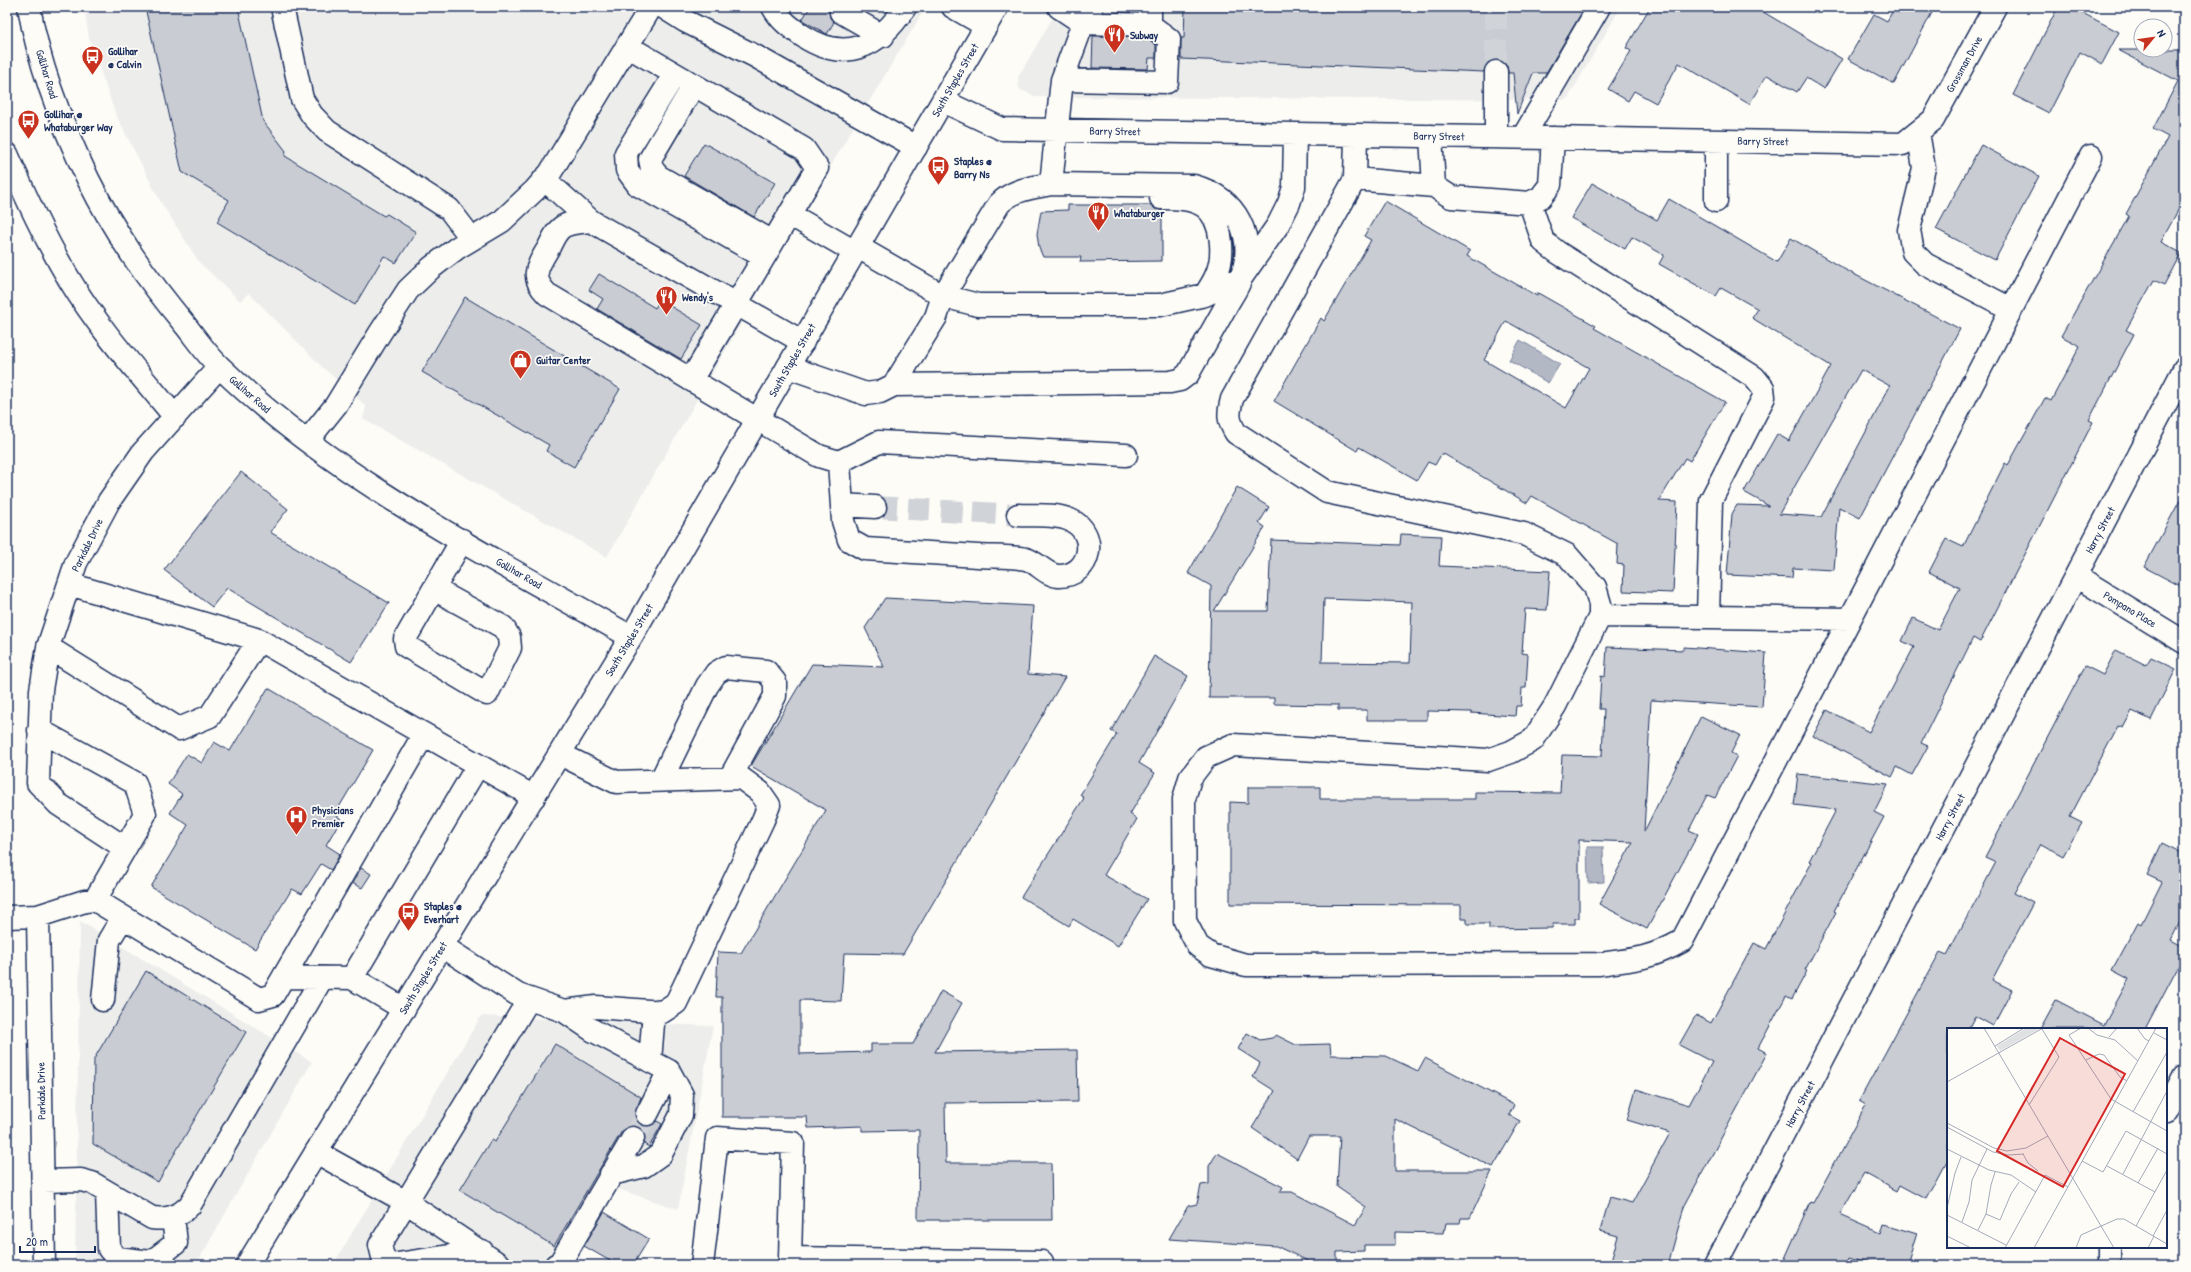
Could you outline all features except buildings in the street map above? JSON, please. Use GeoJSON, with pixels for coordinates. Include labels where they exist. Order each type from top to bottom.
{"type":"FeatureCollection","features":[{"type":"Feature","properties":{"kind":"street","name":"Gollihar Road"},"geometry":{"type":"LineString","coordinates":[[29,7],[50,85],[73,148],[110,222],[151,284],[220,367],[276,417],[419,515],[631,637]]}},
{"type":"Feature","properties":{"kind":"street"},"geometry":{"type":"LineString","coordinates":[[282,7],[302,99],[312,115],[327,132],[449,209],[472,239]]}},
{"type":"Feature","properties":{"kind":"street"},"geometry":{"type":"LineString","coordinates":[[308,440],[336,406],[408,290],[431,268],[472,239],[502,221],[544,179],[651,7]]}},
{"type":"Feature","properties":{"kind":"street"},"geometry":{"type":"LineString","coordinates":[[663,7],[685,21],[755,56],[916,147]]}},
{"type":"Feature","properties":{"kind":"street"},"geometry":{"type":"LineString","coordinates":[[773,7],[788,26],[820,46],[834,50],[850,50],[866,45],[883,36],[896,21],[905,7]]}},
{"type":"Feature","properties":{"kind":"street"},"geometry":{"type":"LineString","coordinates":[[953,7],[986,26]]}},
{"type":"Feature","properties":{"kind":"street","name":"South Staples Street"},"geometry":{"type":"LineString","coordinates":[[247,1265],[631,637],[997,7]]}},
{"type":"Feature","properties":{"kind":"street"},"geometry":{"type":"LineString","coordinates":[[1059,7],[1087,15],[1150,16],[1168,39],[1167,82],[1062,80]]}},
{"type":"Feature","properties":{"kind":"street"},"geometry":{"type":"LineString","coordinates":[[1523,137],[1599,7]]}},
{"type":"Feature","properties":{"kind":"street","name":"Grossman Drive"},"geometry":{"type":"LineString","coordinates":[[1925,126],[1995,7]]}},
{"type":"Feature","properties":{"kind":"street"},"geometry":{"type":"LineString","coordinates":[[841,12],[883,36]]}},
{"type":"Feature","properties":{"kind":"street"},"geometry":{"type":"LineString","coordinates":[[1087,15],[1062,80],[1055,130],[1054,184],[1066,198],[1182,199],[1204,206],[1213,216],[1218,226],[1220,242],[1220,261],[1216,276],[1205,295]]}},
{"type":"Feature","properties":{"kind":"street"},"geometry":{"type":"LineString","coordinates":[[627,46],[804,149],[816,168],[691,380]]}},
{"type":"Feature","properties":{"kind":"street"},"geometry":{"type":"LineString","coordinates":[[1496,72],[1496,137]]}},
{"type":"Feature","properties":{"kind":"street"},"geometry":{"type":"LineString","coordinates":[[675,74],[626,153],[627,170],[638,185],[768,249]]}},
{"type":"Feature","properties":{"kind":"street"},"geometry":{"type":"LineString","coordinates":[[694,85],[650,158],[652,169],[658,176],[768,249]]}},
{"type":"Feature","properties":{"kind":"street","name":"Barry Street"},"geometry":{"type":"LineString","coordinates":[[943,101],[1002,129],[1903,144],[1925,126]]}},
{"type":"Feature","properties":{"kind":"street"},"geometry":{"type":"LineString","coordinates":[[1925,126],[1924,168],[1909,230],[1913,252],[1925,264],[2011,309]]}},
{"type":"Feature","properties":{"kind":"street"},"geometry":{"type":"LineString","coordinates":[[788,367],[866,394],[880,392],[894,385],[1170,382],[1180,380],[1188,374],[1241,278],[1278,225],[1289,203],[1294,187],[1295,134]]}},
{"type":"Feature","properties":{"kind":"street"},"geometry":{"type":"LineString","coordinates":[[1356,135],[1355,179],[1232,399],[1228,413],[1230,423],[1236,433],[1327,492],[1524,534],[1567,556],[1596,587],[1600,604],[1600,616],[1555,706],[1537,734],[1533,740],[1512,752],[1488,760],[1233,745],[1206,757],[1190,778],[1184,799],[1185,921],[1198,946],[1211,955],[1246,965],[1598,964],[1644,958],[1662,952],[1682,941],[2091,156]]}},
{"type":"Feature","properties":{"kind":"street"},"geometry":{"type":"LineString","coordinates":[[1431,136],[1434,186]]}},
{"type":"Feature","properties":{"kind":"street"},"geometry":{"type":"LineString","coordinates":[[1355,179],[1434,186],[1451,197],[1530,203],[1541,197],[1550,185],[1553,138]]}},
{"type":"Feature","properties":{"kind":"street"},"geometry":{"type":"LineString","coordinates":[[1716,141],[1716,201]]}},
{"type":"Feature","properties":{"kind":"street"},"geometry":{"type":"LineString","coordinates":[[7,154],[30,204],[70,280],[105,332],[175,417]]}},
{"type":"Feature","properties":{"kind":"street"},"geometry":{"type":"LineString","coordinates":[[544,179],[591,221],[802,342]]}},
{"type":"Feature","properties":{"kind":"street"},"geometry":{"type":"LineString","coordinates":[[894,385],[936,317],[943,296],[999,204],[1008,195],[1020,190],[1054,184],[1194,186],[1208,190],[1229,205],[1238,217],[1247,250],[1241,278]]}},
{"type":"Feature","properties":{"kind":"street"},"geometry":{"type":"LineString","coordinates":[[1530,203],[1543,241],[1557,252],[1754,377],[1763,388],[1764,396],[1711,500],[1708,617]]}},
{"type":"Feature","properties":{"kind":"street"},"geometry":{"type":"LineString","coordinates":[[789,214],[943,296],[978,305],[1152,305],[1205,295],[1241,278]]}},
{"type":"Feature","properties":{"kind":"street"},"geometry":{"type":"LineString","coordinates":[[591,221],[570,224],[561,228],[537,267],[539,286],[547,294],[819,456],[839,462],[879,442],[1126,455]]}},
{"type":"Feature","properties":{"kind":"street","name":"Parkdale Drive"},"geometry":{"type":"LineString","coordinates":[[126,848],[58,804],[38,784],[41,690],[48,647],[76,563],[109,501],[143,452],[220,367]]}},
{"type":"Feature","properties":{"kind":"street","name":"Harry Street"},"geometry":{"type":"LineString","coordinates":[[1716,1265],[2184,369]]}},
{"type":"Feature","properties":{"kind":"street"},"geometry":{"type":"LineString","coordinates":[[839,462],[843,521],[849,540],[865,549],[1027,559],[1057,576],[1071,573],[1082,566],[1088,558],[1089,547],[1086,535],[1079,526],[1070,520],[1058,517],[1018,515]]}},
{"type":"Feature","properties":{"kind":"street"},"geometry":{"type":"LineString","coordinates":[[842,505],[875,507]]}},
{"type":"Feature","properties":{"kind":"street"},"geometry":{"type":"LineString","coordinates":[[434,589],[504,627],[509,637],[510,648],[487,694],[406,646],[405,639],[462,540]]}},
{"type":"Feature","properties":{"kind":"street","name":"Pompano Place"},"geometry":{"type":"LineString","coordinates":[[2076,576],[2184,642]]}},
{"type":"Feature","properties":{"kind":"street"},"geometry":{"type":"LineString","coordinates":[[69,584],[259,640],[534,797]]}},
{"type":"Feature","properties":{"kind":"street"},"geometry":{"type":"LineString","coordinates":[[1600,616],[1850,619]]}},
{"type":"Feature","properties":{"kind":"street"},"geometry":{"type":"LineString","coordinates":[[48,647],[179,730],[210,716],[259,640]]}},
{"type":"Feature","properties":{"kind":"street"},"geometry":{"type":"LineString","coordinates":[[661,780],[707,686],[716,673],[726,668],[766,671],[775,682],[775,696],[730,778]]}},
{"type":"Feature","properties":{"kind":"street"},"geometry":{"type":"LineString","coordinates":[[39,730],[135,782],[145,814],[95,900]]}},
{"type":"Feature","properties":{"kind":"street"},"geometry":{"type":"LineString","coordinates":[[7,917],[38,916],[85,900],[95,900],[259,998],[273,996],[424,734]]}},
{"type":"Feature","properties":{"kind":"street"},"geometry":{"type":"LineString","coordinates":[[560,754],[616,782],[742,778],[760,792],[769,805],[764,820],[676,1003],[662,1012],[596,1007],[564,1011]]}},
{"type":"Feature","properties":{"kind":"street"},"geometry":{"type":"LineString","coordinates":[[352,978],[478,765]]}},
{"type":"Feature","properties":{"kind":"street","name":"Parkdale Drive"},"geometry":{"type":"LineString","coordinates":[[38,916],[44,1265]]}},
{"type":"Feature","properties":{"kind":"street"},"geometry":{"type":"LineString","coordinates":[[103,1000],[109,940],[123,917]]}},
{"type":"Feature","properties":{"kind":"street"},"geometry":{"type":"LineString","coordinates":[[442,946],[518,995],[564,1011],[592,1030],[660,1066],[682,1095],[681,1116],[661,1154],[644,1166],[611,1174]]}},
{"type":"Feature","properties":{"kind":"street"},"geometry":{"type":"LineString","coordinates":[[285,977],[352,978],[404,1009]]}},
{"type":"Feature","properties":{"kind":"street"},"geometry":{"type":"LineString","coordinates":[[43,1181],[81,1180],[92,1183],[152,1218],[162,1219],[183,1213],[190,1205],[322,978]]}},
{"type":"Feature","properties":{"kind":"street"},"geometry":{"type":"LineString","coordinates":[[384,1265],[380,1245],[529,1000]]}},
{"type":"Feature","properties":{"kind":"street"},"geometry":{"type":"LineString","coordinates":[[647,1114],[660,1066],[654,1011]]}},
{"type":"Feature","properties":{"kind":"street"},"geometry":{"type":"LineString","coordinates":[[2167,1109],[2184,1076]]}},
{"type":"Feature","properties":{"kind":"street"},"geometry":{"type":"LineString","coordinates":[[556,1265],[560,1263],[633,1138]]}},
{"type":"Feature","properties":{"kind":"street"},"geometry":{"type":"LineString","coordinates":[[702,1265],[717,1138],[793,1143],[790,1262],[1042,1262],[1042,1265]]}},
{"type":"Feature","properties":{"kind":"street"},"geometry":{"type":"LineString","coordinates":[[316,1152],[406,1202],[482,1251],[500,1265]]}},
{"type":"Feature","properties":{"kind":"street"},"geometry":{"type":"LineString","coordinates":[[107,1192],[109,1249],[117,1258],[150,1262],[176,1243],[173,1217]]}},
{"type":"Feature","properties":{"kind":"street"},"geometry":{"type":"LineString","coordinates":[[2109,1248],[2109,1265]]}},
{"type":"Feature","properties":{"kind":"street"},"geometry":{"type":"LineString","coordinates":[[391,1265],[482,1251]]}},
{"type":"Feature","properties":{"kind":"shaded area"},"geometry":{"type":"Polygon","coordinates":[[[84,7],[926,7],[847,138],[607,557],[363,419],[366,406],[321,366],[249,293],[240,301],[199,262],[160,201],[115,113],[89,38],[84,7]]]}},
{"type":"Feature","properties":{"kind":"shaded area"},"geometry":{"type":"Polygon","coordinates":[[[1059,7],[1621,7],[1567,100],[1037,97],[1019,89],[1018,77],[1059,7]]]}},
{"type":"Feature","properties":{"kind":"shaded area"},"geometry":{"type":"Polygon","coordinates":[[[1520,340],[1560,364],[1548,383],[1509,360],[1520,340]]]}},
{"type":"Feature","properties":{"kind":"shaded area"},"geometry":{"type":"Polygon","coordinates":[[[1587,847],[1603,847],[1604,882],[1588,883],[1587,847]]]}},
{"type":"Feature","properties":{"kind":"shaded area"},"geometry":{"type":"Polygon","coordinates":[[[80,921],[312,1062],[196,1265],[75,1265],[80,921]]]}},
{"type":"Feature","properties":{"kind":"shaded area"},"geometry":{"type":"Polygon","coordinates":[[[481,1016],[713,1026],[678,1209],[617,1189],[575,1265],[333,1265],[481,1016]]]}},
{"type":"Feature","properties":{"kind":"tunnel"},"geometry":{"type":"LineString","coordinates":[[1496,7],[1496,72]]}},
{"type":"Feature","properties":{"kind":"tunnel"},"geometry":{"type":"LineString","coordinates":[[875,507],[1018,515]]}},
{"type":"Feature","properties":{"kind":"tunnel"},"geometry":{"type":"LineString","coordinates":[[633,1138],[647,1114]]}},
{"type":"Feature","properties":{"kind":"place","name":"Subway"},"geometry":{"type":"Point","coordinates":[1114,54]}},
{"type":"Feature","properties":{"kind":"place","name":"Gollihar @ Calvin"},"geometry":{"type":"Point","coordinates":[92,76]}},
{"type":"Feature","properties":{"kind":"place","name":"Gollihar @ Whataburger Way"},"geometry":{"type":"Point","coordinates":[28,140]}},
{"type":"Feature","properties":{"kind":"place","name":"Staples @ Barry Ns"},"geometry":{"type":"Point","coordinates":[939,186]}},
{"type":"Feature","properties":{"kind":"place","name":"Whataburger"},"geometry":{"type":"Point","coordinates":[1099,232]}},
{"type":"Feature","properties":{"kind":"place","name":"Wendy's"},"geometry":{"type":"Point","coordinates":[667,316]}},
{"type":"Feature","properties":{"kind":"place","name":"Guitar Center"},"geometry":{"type":"Point","coordinates":[521,380]}},
{"type":"Feature","properties":{"kind":"place","name":"Physicians Premier"},"geometry":{"type":"Point","coordinates":[297,836]}},
{"type":"Feature","properties":{"kind":"place","name":"Staples @ Everhart"},"geometry":{"type":"Point","coordinates":[409,932]}}]}
